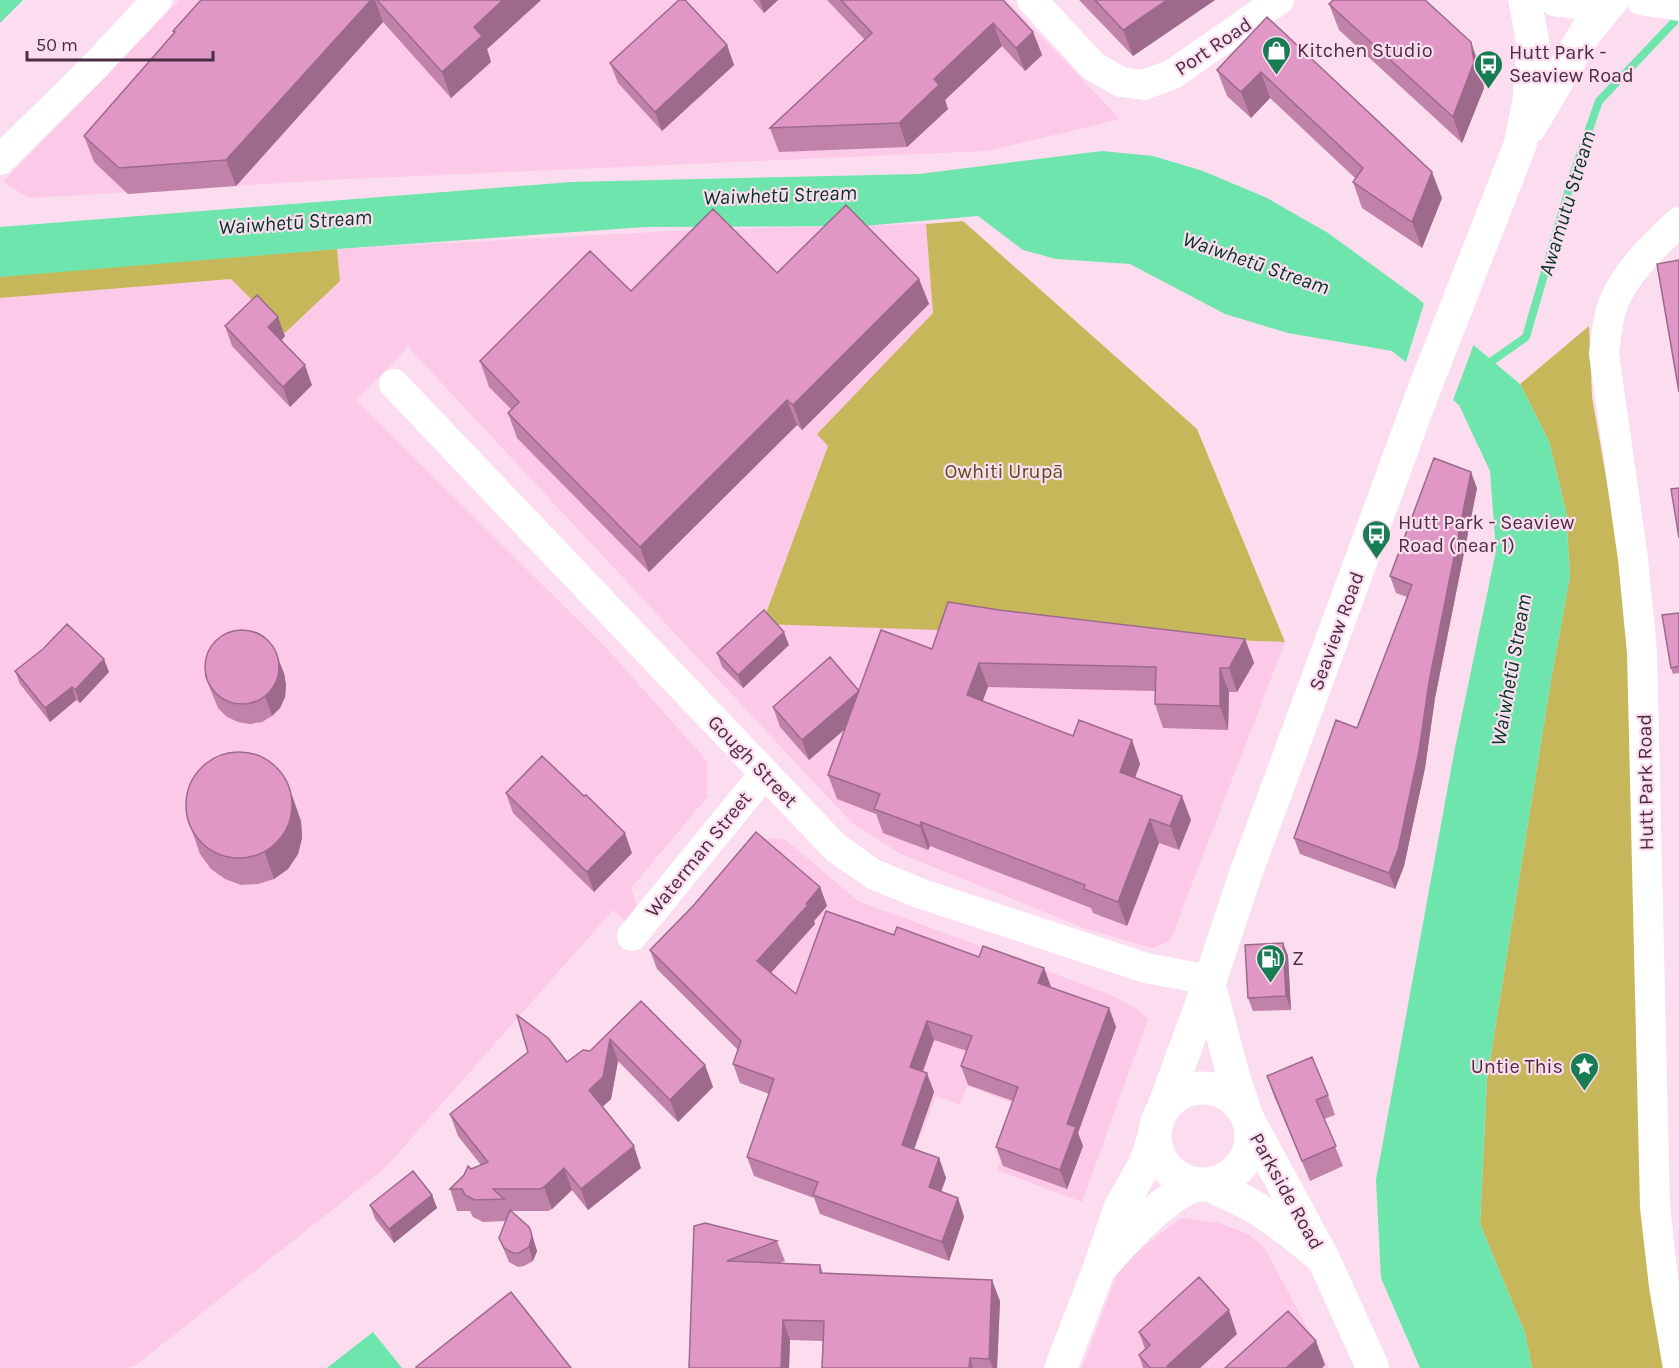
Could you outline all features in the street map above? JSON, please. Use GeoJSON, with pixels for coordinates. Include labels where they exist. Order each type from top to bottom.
{"type":"FeatureCollection","features":[{"type":"Feature","properties":{"kind":"main road","name":"Seaview Road"},"geometry":{"type":"LineString","coordinates":[[1061,1368],[1100,1269],[1120,1208],[1145,1164],[1246,873],[1422,395],[1520,145],[1529,101],[1533,44],[1525,0]]}},
{"type":"Feature","properties":{"kind":"main road"},"geometry":{"type":"LineString","coordinates":[[1556,0],[1580,3],[1606,0]]}},
{"type":"Feature","properties":{"kind":"main road","name":"Seaview Road"},"geometry":{"type":"LineString","coordinates":[[1520,145],[1586,32],[1612,0]]}},
{"type":"Feature","properties":{"kind":"main road"},"geometry":{"type":"LineString","coordinates":[[1210,982],[1233,1075],[1248,1117],[1252,1139],[1249,1155],[1241,1168],[1229,1178],[1206,1185],[1186,1181],[1167,1168],[1156,1148],[1159,1122],[1173,1098],[1184,1091],[1212,1088],[1226,1093],[1248,1117]]}},
{"type":"Feature","properties":{"kind":"main road","name":"Parkside Road"},"geometry":{"type":"LineString","coordinates":[[1248,1117],[1323,1258],[1373,1368]]}},
{"type":"Feature","properties":{"kind":"main road","name":"Seaview Road"},"geometry":{"type":"LineString","coordinates":[[1100,1269],[1135,1228],[1156,1211],[1189,1189],[1206,1185]]}},
{"type":"Feature","properties":{"kind":"main road","name":"Parkside Road"},"geometry":{"type":"LineString","coordinates":[[1206,1185],[1235,1196],[1270,1216],[1323,1258]]}},
{"type":"Feature","properties":{"kind":"street"},"geometry":{"type":"LineString","coordinates":[[0,160],[96,65],[157,0]]}},
{"type":"Feature","properties":{"kind":"street","name":"Port Road"},"geometry":{"type":"LineString","coordinates":[[1032,0],[1093,66],[1121,82],[1144,85],[1173,74],[1279,0]]}},
{"type":"Feature","properties":{"kind":"street"},"geometry":{"type":"LineString","coordinates":[[1641,0],[1679,6]]}},
{"type":"Feature","properties":{"kind":"street","name":"Hutt Park Road"},"geometry":{"type":"LineString","coordinates":[[1678,1368],[1664,1286],[1655,1207],[1642,652],[1633,559],[1604,354],[1612,305],[1621,288],[1636,266],[1679,222]]}},
{"type":"Feature","properties":{"kind":"street","name":"Gough Street"},"geometry":{"type":"LineString","coordinates":[[394,384],[836,848],[873,873],[922,894],[1146,968],[1210,982]]}},
{"type":"Feature","properties":{"kind":"street","name":"Waterman Street"},"geometry":{"type":"LineString","coordinates":[[632,936],[765,773]]}},
{"type":"Feature","properties":{"kind":"shaded area"},"geometry":{"type":"Polygon","coordinates":[[[179,0],[1006,0],[1120,119],[988,151],[347,179],[29,198],[3,182],[179,0]]]}},
{"type":"Feature","properties":{"kind":"shaded area"},"geometry":{"type":"Polygon","coordinates":[[[926,224],[933,313],[817,434],[828,446],[762,623],[1285,642],[1170,941],[1152,948],[1084,928],[901,854],[851,822],[408,347],[356,400],[609,651],[707,761],[707,794],[709,795],[631,888],[638,908],[625,921],[613,910],[385,1168],[136,1365],[127,1368],[0,1368],[0,298],[231,279],[285,333],[340,281],[337,249],[691,230],[926,224]]]}},
{"type":"Feature","properties":{"kind":"shaded area"},"geometry":{"type":"Polygon","coordinates":[[[773,838],[786,840],[858,901],[1109,994],[1135,1008],[1148,1019],[1082,1202],[997,1170],[1020,1106],[967,1086],[960,1105],[936,1096],[919,1141],[781,1090],[677,940],[757,841],[773,838]]]}},
{"type":"Feature","properties":{"kind":"shaded area"},"geometry":{"type":"Polygon","coordinates":[[[1181,1218],[1219,1223],[1248,1234],[1264,1247],[1329,1368],[1082,1368],[1121,1264],[1181,1218]]]}},
{"type":"Feature","properties":{"kind":"green space","name":"Owhiti Urupā"},"geometry":{"type":"Polygon","coordinates":[[[963,221],[1197,429],[1285,642],[762,624],[828,446],[817,434],[933,313],[926,224],[963,221]]]}},
{"type":"Feature","properties":{"kind":"green space"},"geometry":{"type":"Polygon","coordinates":[[[337,249],[340,281],[285,333],[231,279],[0,298],[0,277],[17,274],[337,249]]]}},
{"type":"Feature","properties":{"kind":"green space"},"geometry":{"type":"Polygon","coordinates":[[[1589,326],[1592,397],[1615,528],[1632,677],[1647,1268],[1664,1368],[1532,1368],[1525,1333],[1480,1224],[1487,1079],[1551,680],[1570,576],[1566,512],[1549,441],[1520,384],[1589,326]]]}},
{"type":"Feature","properties":{"kind":"water"},"geometry":{"type":"Polygon","coordinates":[[[0,0],[23,0],[0,23],[0,0]]]}},
{"type":"Feature","properties":{"kind":"water","name":"Waiwhetū Stream"},"geometry":{"type":"Polygon","coordinates":[[[1102,151],[1153,156],[1203,171],[1267,198],[1328,233],[1416,297],[1520,384],[1549,441],[1566,512],[1570,576],[1551,680],[1487,1079],[1480,1224],[1525,1333],[1532,1368],[1420,1368],[1381,1278],[1376,1180],[1455,748],[1496,551],[1490,471],[1459,405],[1392,351],[1288,333],[1225,314],[1130,264],[1056,259],[1023,250],[978,216],[863,226],[645,227],[337,249],[0,277],[0,227],[571,182],[919,174],[1102,151]]]}},
{"type":"Feature","properties":{"kind":"water"},"geometry":{"type":"Polygon","coordinates":[[[373,1332],[402,1368],[327,1368],[373,1332]]]}},
{"type":"Feature","properties":{"kind":"pier"},"geometry":{"type":"Polygon","coordinates":[[[1425,300],[1475,341],[1452,403],[1405,365],[1425,300]]]}},
{"type":"Feature","properties":{"kind":"building"},"geometry":{"type":"Polygon","coordinates":[[[201,0],[371,0],[226,160],[119,168],[84,136],[201,0]]]}},
{"type":"Feature","properties":{"kind":"building"},"geometry":{"type":"Polygon","coordinates":[[[377,0],[503,0],[474,27],[482,36],[442,72],[377,0]]]}},
{"type":"Feature","properties":{"kind":"building"},"geometry":{"type":"Polygon","coordinates":[[[679,0],[685,0],[727,45],[655,112],[610,63],[679,0]]]}},
{"type":"Feature","properties":{"kind":"building"},"geometry":{"type":"Polygon","coordinates":[[[841,0],[1003,0],[1033,32],[1016,48],[993,23],[934,79],[939,85],[899,123],[770,128],[872,33],[841,0]]]}},
{"type":"Feature","properties":{"kind":"building"},"geometry":{"type":"Polygon","coordinates":[[[1095,0],[1167,0],[1123,30],[1095,0]]]}},
{"type":"Feature","properties":{"kind":"building"},"geometry":{"type":"Polygon","coordinates":[[[1333,0],[1425,0],[1471,42],[1474,62],[1453,117],[1329,4],[1333,0]]]}},
{"type":"Feature","properties":{"kind":"building"},"geometry":{"type":"Polygon","coordinates":[[[1267,17],[1432,172],[1412,222],[1353,182],[1363,168],[1261,72],[1241,92],[1217,70],[1267,17]]]}},
{"type":"Feature","properties":{"kind":"building"},"geometry":{"type":"Polygon","coordinates":[[[846,205],[919,279],[793,405],[787,400],[640,547],[508,413],[519,402],[480,361],[590,251],[631,291],[713,209],[777,273],[846,205]]]}},
{"type":"Feature","properties":{"kind":"building"},"geometry":{"type":"Polygon","coordinates":[[[1679,260],[1679,392],[1657,264],[1679,260]]]}},
{"type":"Feature","properties":{"kind":"building"},"geometry":{"type":"Polygon","coordinates":[[[257,295],[278,317],[268,327],[305,365],[283,387],[225,326],[257,295]]]}},
{"type":"Feature","properties":{"kind":"building"},"geometry":{"type":"Polygon","coordinates":[[[1434,458],[1471,472],[1429,682],[1419,751],[1398,850],[1389,873],[1294,838],[1336,720],[1357,728],[1412,585],[1390,576],[1434,458]]]}},
{"type":"Feature","properties":{"kind":"building"},"geometry":{"type":"Polygon","coordinates":[[[1679,488],[1679,538],[1671,489],[1679,488]]]}},
{"type":"Feature","properties":{"kind":"building"},"geometry":{"type":"Polygon","coordinates":[[[948,602],[1245,639],[1229,668],[1220,668],[1220,706],[1155,704],[1156,667],[979,663],[967,695],[1073,736],[1079,720],[1132,740],[1120,772],[1182,796],[1170,826],[1150,819],[1118,902],[1084,889],[1085,885],[921,822],[920,826],[874,809],[880,794],[828,775],[881,630],[932,649],[948,602]]]}},
{"type":"Feature","properties":{"kind":"building"},"geometry":{"type":"Polygon","coordinates":[[[764,610],[784,632],[738,675],[717,653],[764,610]]]}},
{"type":"Feature","properties":{"kind":"building"},"geometry":{"type":"Polygon","coordinates":[[[1679,613],[1679,666],[1671,668],[1662,615],[1679,613]]]}},
{"type":"Feature","properties":{"kind":"building"},"geometry":{"type":"Polygon","coordinates":[[[67,624],[104,659],[75,690],[72,687],[45,708],[15,671],[43,649],[67,624]]]}},
{"type":"Feature","properties":{"kind":"building"},"geometry":{"type":"Polygon","coordinates":[[[242,630],[263,636],[273,646],[279,667],[273,688],[263,698],[242,704],[221,698],[211,688],[205,667],[211,646],[221,636],[242,630]]]}},
{"type":"Feature","properties":{"kind":"building"},"geometry":{"type":"Polygon","coordinates":[[[830,657],[859,691],[802,740],[773,707],[830,657]]]}},
{"type":"Feature","properties":{"kind":"building"},"geometry":{"type":"Polygon","coordinates":[[[239,752],[259,756],[277,767],[288,785],[292,805],[288,825],[277,843],[259,854],[239,858],[219,854],[201,843],[190,825],[186,805],[190,785],[201,767],[219,756],[239,752]]]}},
{"type":"Feature","properties":{"kind":"building"},"geometry":{"type":"Polygon","coordinates":[[[542,756],[625,833],[587,872],[506,793],[542,756]]]}},
{"type":"Feature","properties":{"kind":"building"},"geometry":{"type":"Polygon","coordinates":[[[756,832],[820,887],[806,904],[808,905],[757,961],[796,994],[826,911],[894,935],[897,927],[979,957],[983,946],[1044,968],[1038,983],[1109,1008],[1067,1124],[1076,1127],[1060,1170],[996,1147],[1018,1087],[961,1066],[972,1036],[927,1021],[910,1067],[927,1073],[902,1145],[939,1158],[929,1187],[958,1198],[942,1242],[813,1195],[818,1182],[747,1157],[774,1079],[733,1064],[741,1041],[650,950],[693,906],[756,832]]]}},
{"type":"Feature","properties":{"kind":"building","name":"Z"},"geometry":{"type":"Polygon","coordinates":[[[1283,943],[1286,996],[1248,998],[1245,945],[1283,943]]]}},
{"type":"Feature","properties":{"kind":"building"},"geometry":{"type":"Polygon","coordinates":[[[641,1001],[705,1065],[670,1100],[610,1039],[603,1077],[589,1090],[634,1146],[581,1189],[564,1168],[540,1189],[493,1189],[504,1199],[475,1200],[465,1195],[462,1189],[450,1189],[464,1175],[468,1166],[471,1169],[488,1162],[450,1114],[528,1052],[517,1015],[548,1038],[567,1062],[583,1050],[590,1051],[641,1001]]]}},
{"type":"Feature","properties":{"kind":"building"},"geometry":{"type":"Polygon","coordinates":[[[1312,1057],[1328,1095],[1316,1100],[1336,1146],[1302,1161],[1267,1076],[1312,1057]]]}},
{"type":"Feature","properties":{"kind":"building"},"geometry":{"type":"Polygon","coordinates":[[[413,1171],[432,1195],[389,1229],[370,1205],[413,1171]]]}},
{"type":"Feature","properties":{"kind":"building"},"geometry":{"type":"Polygon","coordinates":[[[510,1210],[529,1227],[531,1232],[529,1247],[519,1253],[513,1253],[504,1248],[499,1238],[510,1210]]]}},
{"type":"Feature","properties":{"kind":"building"},"geometry":{"type":"Polygon","coordinates":[[[705,1223],[777,1241],[727,1261],[820,1265],[820,1273],[992,1280],[989,1359],[970,1358],[969,1368],[822,1368],[824,1321],[783,1320],[781,1368],[689,1368],[694,1226],[705,1223]]]}},
{"type":"Feature","properties":{"kind":"building"},"geometry":{"type":"Polygon","coordinates":[[[1199,1277],[1229,1310],[1167,1366],[1169,1368],[1150,1368],[1139,1355],[1150,1345],[1139,1332],[1199,1277]]]}},
{"type":"Feature","properties":{"kind":"building"},"geometry":{"type":"Polygon","coordinates":[[[511,1292],[571,1368],[416,1367],[511,1292]]]}},
{"type":"Feature","properties":{"kind":"building"},"geometry":{"type":"Polygon","coordinates":[[[1288,1311],[1316,1341],[1286,1368],[1225,1368],[1288,1311]]]}},
{"type":"Feature","properties":{"kind":"waterway","name":"Awamutu Stream"},"geometry":{"type":"LineString","coordinates":[[1485,366],[1526,337],[1573,175],[1599,101],[1674,22]]}},
{"type":"Feature","properties":{"kind":"place","name":"Kitchen Studio"},"geometry":{"type":"Point","coordinates":[1276,76]}},
{"type":"Feature","properties":{"kind":"place","name":"Hutt Park - Seaview Road"},"geometry":{"type":"Point","coordinates":[1488,90]}},
{"type":"Feature","properties":{"kind":"place","name":"Hutt Park - Seaview Road (near 1)"},"geometry":{"type":"Point","coordinates":[1377,560]}},
{"type":"Feature","properties":{"kind":"place","name":"Z"},"geometry":{"type":"Point","coordinates":[1271,984]}},
{"type":"Feature","properties":{"kind":"place","name":"Untie This"},"geometry":{"type":"Point","coordinates":[1584,1092]}}]}
